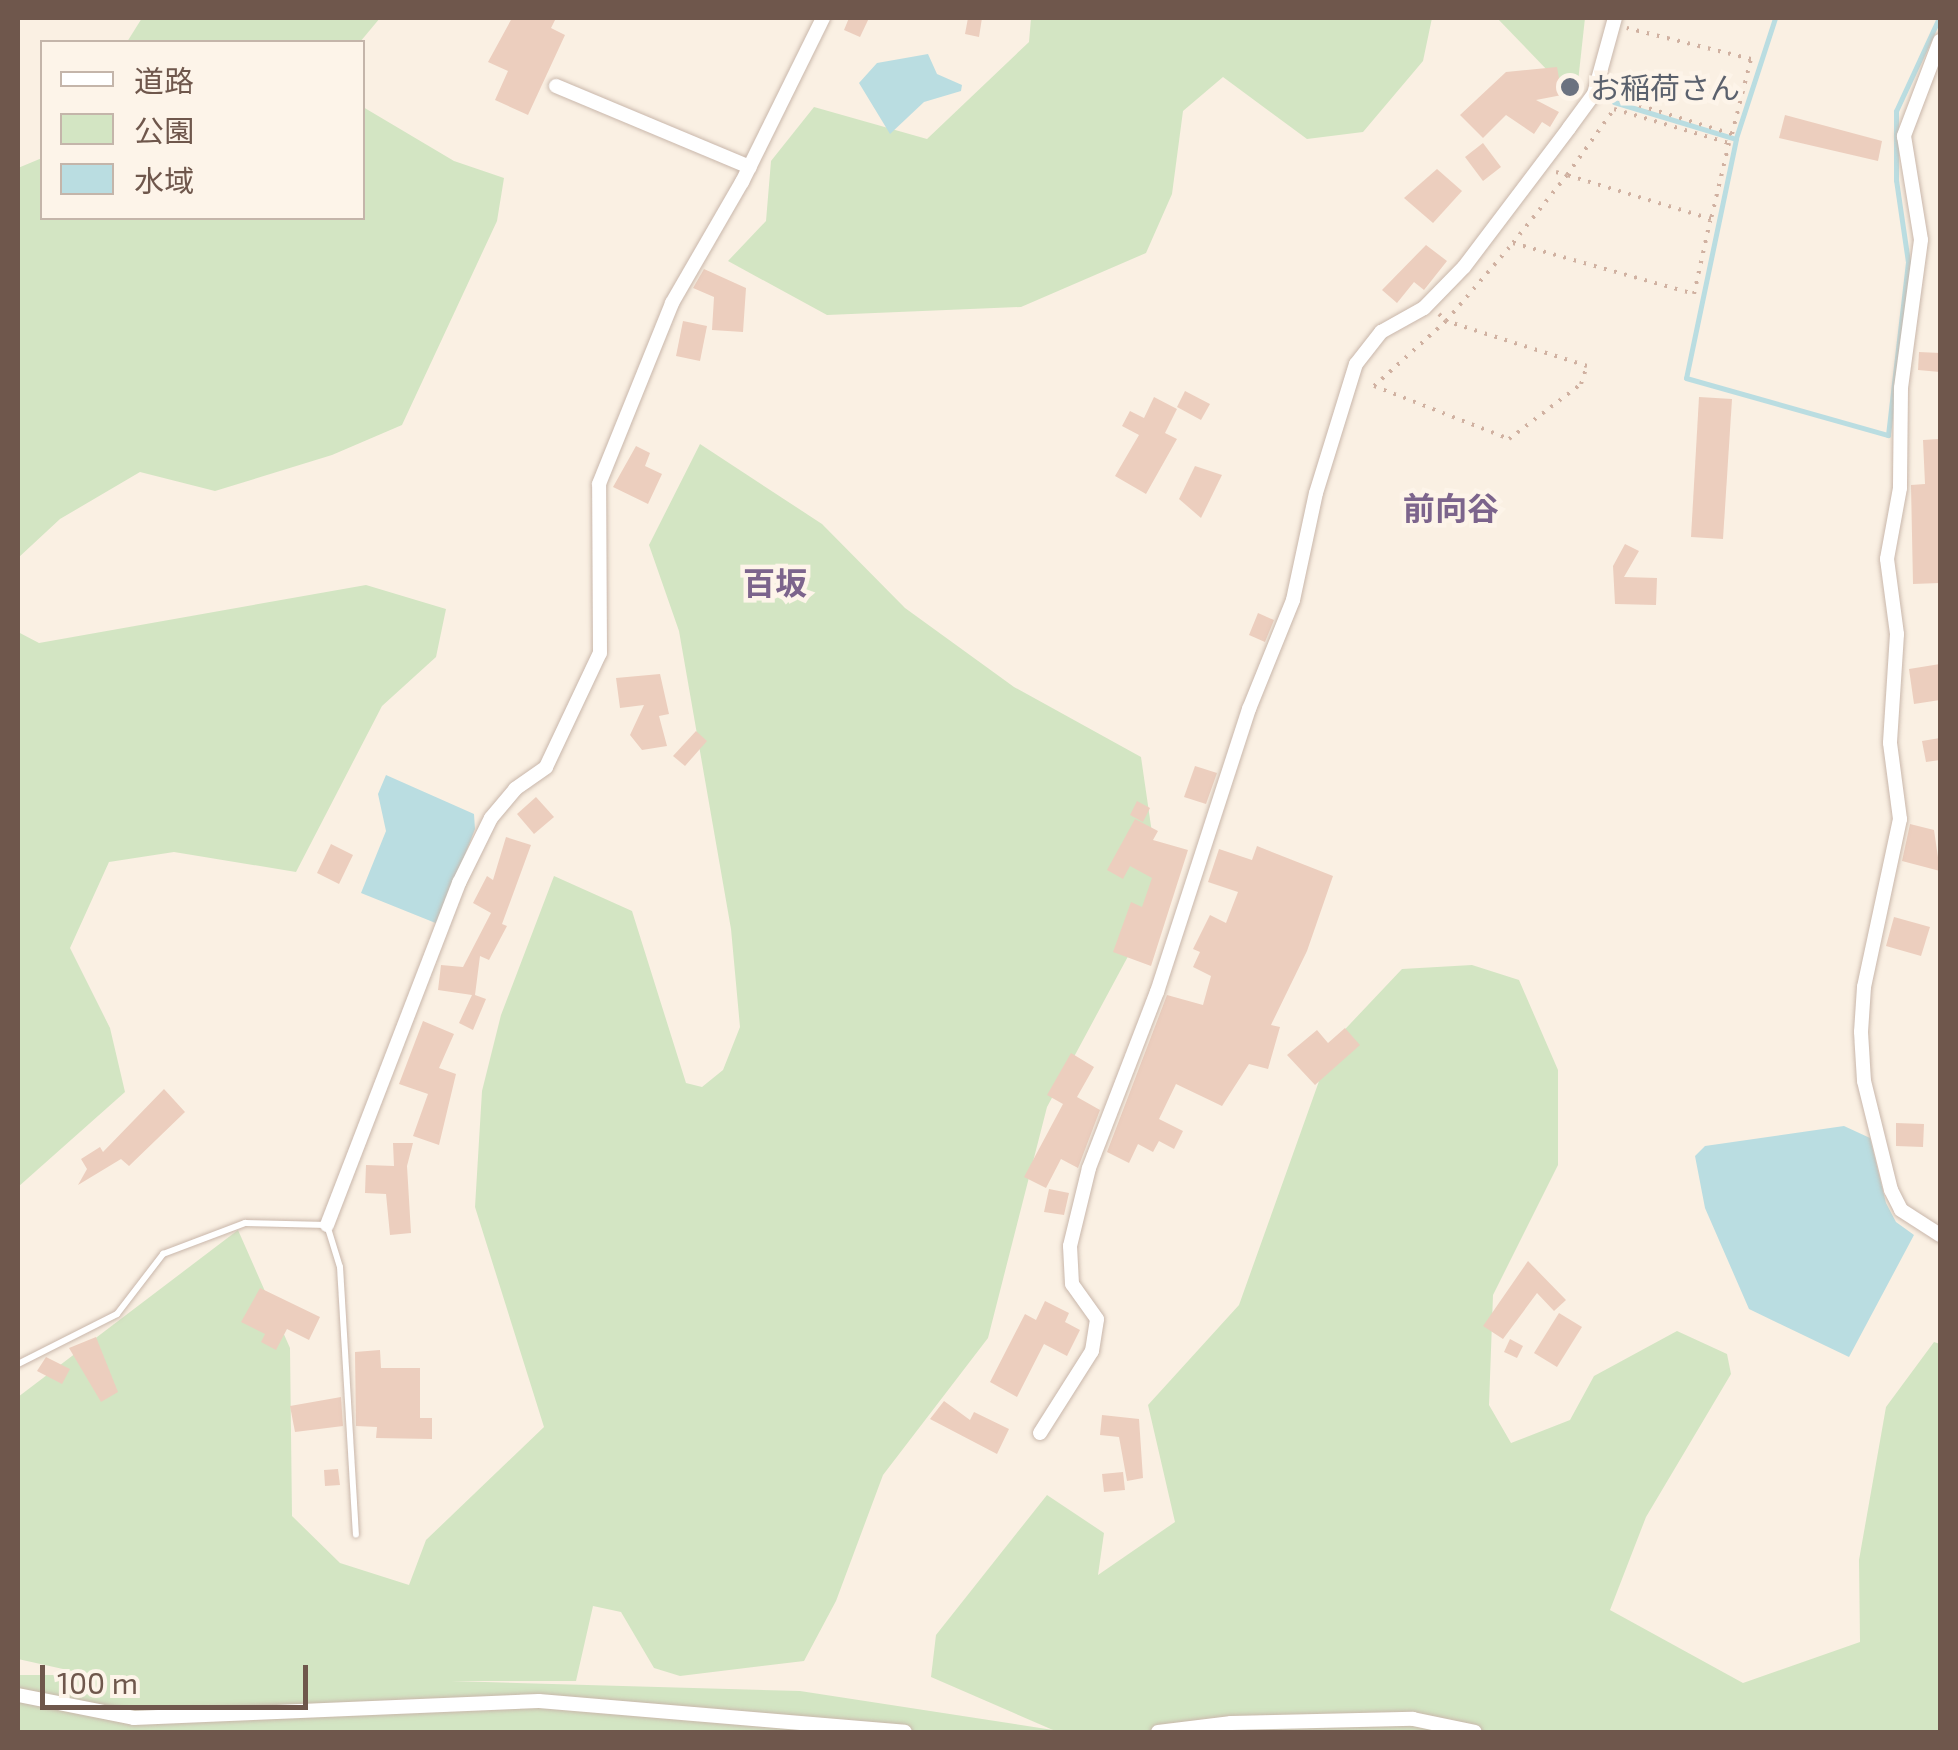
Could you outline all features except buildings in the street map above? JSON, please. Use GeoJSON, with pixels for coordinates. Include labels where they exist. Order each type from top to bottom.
{"type":"FeatureCollection","features":[{"type":"Feature","properties":{"kind":"street"},"geometry":{"type":"LineString","coordinates":[[327,1225],[460,883],[492,818],[514,788],[546,767],[600,653],[600,484],[672,303],[750,167],[824,18]]}},
{"type":"Feature","properties":{"kind":"street"},"geometry":{"type":"LineString","coordinates":[[1040,1433],[1092,1351],[1097,1319],[1072,1284],[1070,1246],[1089,1168],[1293,600],[1335,422],[1356,364],[1380,332],[1424,308],[1464,268],[1594,94],[1616,18]]}},
{"type":"Feature","properties":{"kind":"street"},"geometry":{"type":"LineString","coordinates":[[1940,41],[1904,136],[1908,193],[1921,240],[1901,388],[1900,488],[1887,560],[1897,634],[1890,743],[1900,819],[1864,987],[1862,1032],[1864,1081],[1891,1190],[1901,1210],[1940,1234]]}},
{"type":"Feature","properties":{"kind":"street"},"geometry":{"type":"LineString","coordinates":[[556,86],[750,167]]}},
{"type":"Feature","properties":{"kind":"street"},"geometry":{"type":"LineString","coordinates":[[18,1694],[134,1718],[539,1701],[904,1732]]}},
{"type":"Feature","properties":{"kind":"street"},"geometry":{"type":"LineString","coordinates":[[1158,1732],[1232,1723],[1413,1719],[1475,1732]]}},
{"type":"Feature","properties":{"kind":"lane"},"geometry":{"type":"LineString","coordinates":[[18,1364],[117,1314],[164,1254],[245,1223],[327,1225],[340,1267],[356,1535]]}},
{"type":"Feature","properties":{"kind":"path"},"geometry":{"type":"LineString","coordinates":[[1613,79],[1609,96],[1732,134],[1752,59],[1626,28],[1622,45]]}},
{"type":"Feature","properties":{"kind":"path"},"geometry":{"type":"LineString","coordinates":[[1446,321],[1588,366],[1582,384],[1509,439],[1374,386],[1446,321],[1513,243],[1614,109],[1729,143],[1694,294],[1513,243]]}},
{"type":"Feature","properties":{"kind":"path"},"geometry":{"type":"LineString","coordinates":[[1566,175],[1711,218]]}},
{"type":"Feature","properties":{"kind":"green space"},"geometry":{"type":"Polygon","coordinates":[[[142,18],[380,18],[362,40],[128,40],[142,18]]]}},
{"type":"Feature","properties":{"kind":"green space"},"geometry":{"type":"Polygon","coordinates":[[[1031,18],[1432,18],[1423,61],[1363,132],[1307,139],[1223,77],[1183,111],[1172,194],[1146,253],[1021,307],[827,315],[728,261],[766,221],[771,161],[814,107],[927,139],[1029,42],[1031,18]]]}},
{"type":"Feature","properties":{"kind":"green space"},"geometry":{"type":"Polygon","coordinates":[[[1497,18],[1585,18],[1576,100],[1497,18]]]}},
{"type":"Feature","properties":{"kind":"green space"},"geometry":{"type":"Polygon","coordinates":[[[365,108],[454,161],[504,178],[497,221],[402,425],[332,455],[215,491],[140,472],[60,519],[18,558],[18,168],[40,159],[40,220],[365,220],[365,108]]]}},
{"type":"Feature","properties":{"kind":"green space"},"geometry":{"type":"Polygon","coordinates":[[[700,444],[822,524],[905,608],[1014,687],[1141,757],[1161,895],[1047,1107],[988,1338],[883,1475],[836,1601],[804,1661],[680,1676],[654,1668],[621,1612],[593,1606],[576,1681],[451,1681],[800,1691],[1053,1730],[931,1677],[936,1635],[1047,1495],[1104,1533],[1098,1575],[1175,1522],[1148,1405],[1239,1305],[1333,1042],[1402,969],[1472,965],[1519,980],[1558,1070],[1558,1165],[1493,1295],[1489,1405],[1511,1443],[1570,1420],[1594,1376],[1677,1331],[1727,1354],[1731,1374],[1646,1517],[1610,1610],[1743,1683],[1860,1642],[1859,1560],[1886,1407],[1934,1342],[1940,1344],[1940,1732],[18,1732],[18,1675],[90,1675],[18,1659],[18,1397],[238,1230],[290,1348],[292,1516],[340,1563],[409,1585],[426,1540],[544,1427],[475,1207],[482,1091],[501,1015],[554,876],[632,911],[686,1083],[702,1087],[723,1070],[740,1027],[731,929],[679,631],[649,545],[700,444]]]}},
{"type":"Feature","properties":{"kind":"green space"},"geometry":{"type":"Polygon","coordinates":[[[366,585],[446,609],[436,657],[382,706],[296,872],[174,852],[109,862],[70,948],[110,1028],[125,1092],[18,1187],[18,632],[39,643],[366,585]]]}},
{"type":"Feature","properties":{"kind":"water"},"geometry":{"type":"Polygon","coordinates":[[[928,54],[937,74],[962,85],[961,91],[924,102],[890,134],[859,83],[877,63],[928,54]]]}},
{"type":"Feature","properties":{"kind":"water"},"geometry":{"type":"Polygon","coordinates":[[[386,775],[474,814],[475,829],[438,924],[361,893],[386,831],[378,794],[386,775]]]}},
{"type":"Feature","properties":{"kind":"water"},"geometry":{"type":"Polygon","coordinates":[[[1844,1126],[1870,1138],[1886,1203],[1896,1222],[1914,1235],[1849,1357],[1749,1309],[1705,1208],[1695,1156],[1705,1146],[1844,1126]]]}},
{"type":"Feature","properties":{"kind":"waterway"},"geometry":{"type":"LineString","coordinates":[[1736,138],[1775,18]]}},
{"type":"Feature","properties":{"kind":"waterway"},"geometry":{"type":"LineString","coordinates":[[1614,102],[1736,139],[1686,378],[1888,435],[1908,262],[1896,180],[1896,111],[1939,18]]}},
{"type":"Feature","properties":{"kind":"place","name":"お稲荷さん"},"geometry":{"type":"Point","coordinates":[1570,87]}},
{"type":"Feature","properties":{"kind":"district","name":"前向谷"},"geometry":{"type":"Point","coordinates":[1451,507]}},
{"type":"Feature","properties":{"kind":"district","name":"百坂"},"geometry":{"type":"Point","coordinates":[775,582]}}]}
